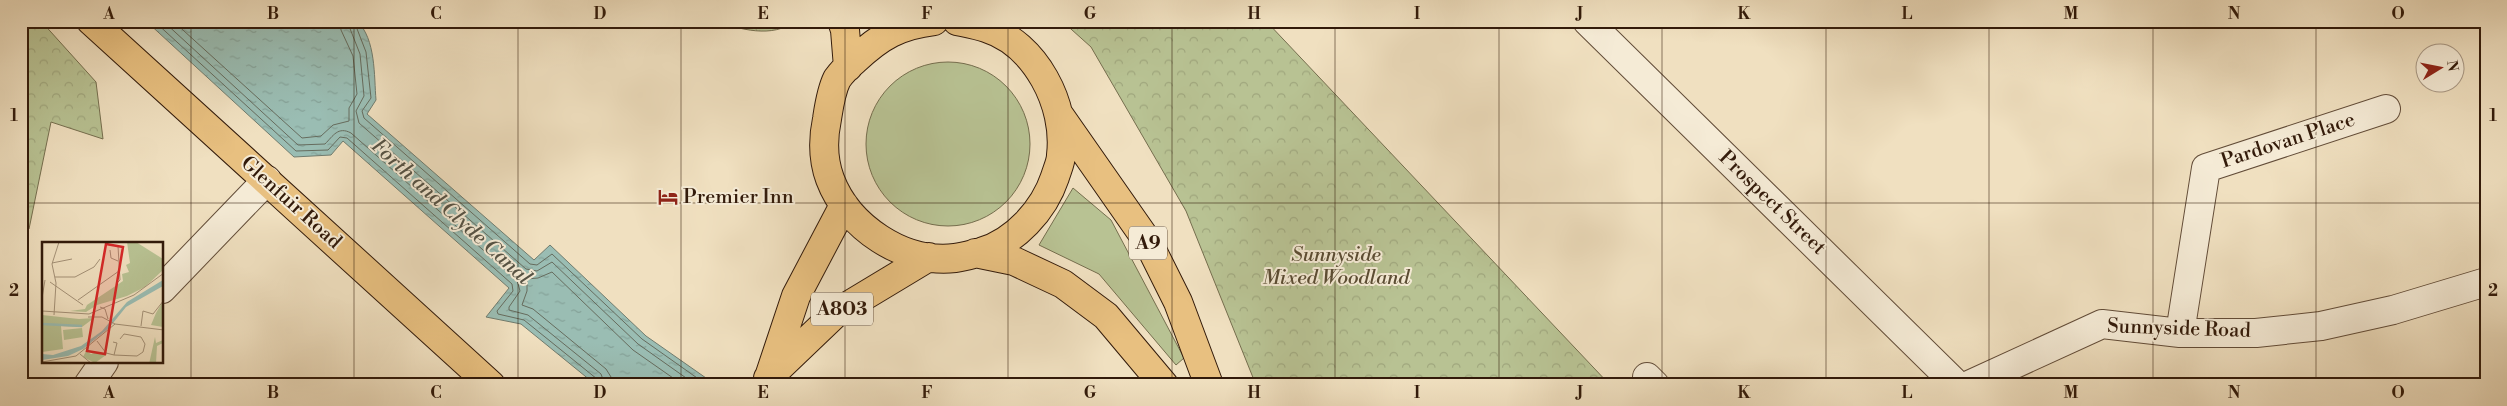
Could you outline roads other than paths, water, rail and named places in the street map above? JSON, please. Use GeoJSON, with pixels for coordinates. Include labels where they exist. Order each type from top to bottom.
{"type":"FeatureCollection","features":[{"type":"Feature","properties":{"kind":"main road","name":"Glenfuir Road"},"geometry":{"type":"LineString","coordinates":[[92,21],[490,385]]}},
{"type":"Feature","properties":{"kind":"main road"},"geometry":{"type":"LineString","coordinates":[[842,21],[845,30],[848,67]]}},
{"type":"Feature","properties":{"kind":"main road"},"geometry":{"type":"LineString","coordinates":[[934,21],[911,24],[876,40],[848,67],[837,80],[830,101],[823,140],[830,178],[844,204],[874,237],[906,253],[929,257],[955,258],[993,248],[1026,226],[1050,190],[1062,156],[1060,116],[1046,78],[1021,48],[984,25],[957,21]]}},
{"type":"Feature","properties":{"kind":"main road","name":"A9"},"geometry":{"type":"LineString","coordinates":[[1060,116],[1148,242],[1178,302],[1209,385]]}},
{"type":"Feature","properties":{"kind":"main road","name":"A803"},"geometry":{"type":"LineString","coordinates":[[767,382],[796,296],[844,204]]}},
{"type":"Feature","properties":{"kind":"main road"},"geometry":{"type":"LineString","coordinates":[[975,253],[1014,261],[1063,284],[1106,316],[1164,385]]}},
{"type":"Feature","properties":{"kind":"main road","name":"A803"},"geometry":{"type":"LineString","coordinates":[[767,382],[836,313],[929,257]]}},
{"type":"Feature","properties":{"kind":"street","name":"Prospect Street"},"geometry":{"type":"LineString","coordinates":[[1587,21],[1958,385]]}},
{"type":"Feature","properties":{"kind":"street","name":"Pardovan Place"},"geometry":{"type":"LineString","coordinates":[[2180,333],[2206,168],[2386,109]]}},
{"type":"Feature","properties":{"kind":"street"},"geometry":{"type":"LineString","coordinates":[[164,287],[267,180]]}},
{"type":"Feature","properties":{"kind":"street","name":"Sunnyside Road"},"geometry":{"type":"LineString","coordinates":[[1969,385],[2102,324],[2180,333],[2256,333],[2320,326],[2392,310],[2486,282]]}},
{"type":"Feature","properties":{"kind":"street"},"geometry":{"type":"LineString","coordinates":[[88,385],[103,364]]}},
{"type":"Feature","properties":{"kind":"water","name":"Forth and Clyde Canal"},"geometry":{"type":"Polygon","coordinates":[[[146,21],[357,21],[368,38],[373,58],[376,100],[367,114],[534,260],[550,245],[646,336],[716,385],[596,385],[521,324],[486,317],[509,288],[343,141],[331,155],[294,157],[146,21]]]}},
{"type":"Feature","properties":{"kind":"place","name":"Premier Inn"},"geometry":{"type":"Point","coordinates":[668,197]}},
{"type":"Feature","properties":{"kind":"park label","name":"Sunnyside Mixed Woodland"},"geometry":{"type":"Point","coordinates":[1336,266]}}]}
